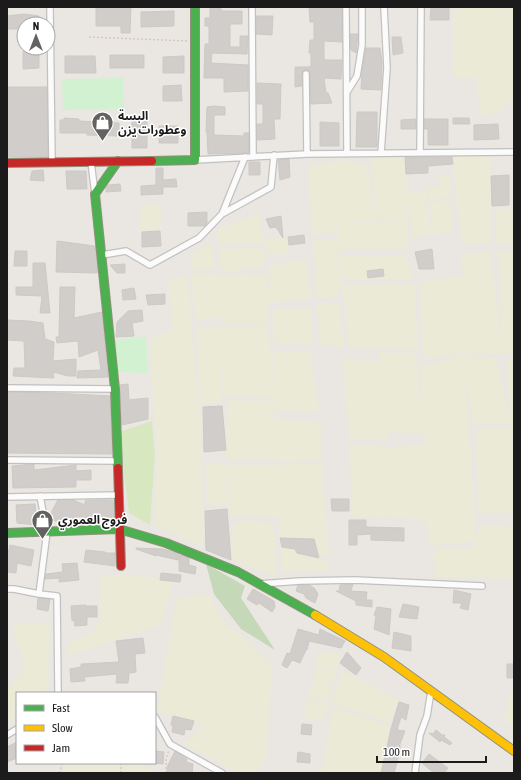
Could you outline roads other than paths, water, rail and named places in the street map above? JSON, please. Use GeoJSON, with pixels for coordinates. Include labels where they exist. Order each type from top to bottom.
{"type":"FeatureCollection","features":[{"type":"Feature","properties":{"kind":"street"},"geometry":{"type":"LineString","coordinates":[[50,7],[52,162]]}},
{"type":"Feature","properties":{"kind":"street"},"geometry":{"type":"LineString","coordinates":[[195,7],[195,160]]}},
{"type":"Feature","properties":{"kind":"street"},"geometry":{"type":"LineString","coordinates":[[252,7],[253,156]]}},
{"type":"Feature","properties":{"kind":"street"},"geometry":{"type":"LineString","coordinates":[[346,7],[347,154]]}},
{"type":"Feature","properties":{"kind":"street"},"geometry":{"type":"LineString","coordinates":[[347,92],[357,76],[362,45],[362,7]]}},
{"type":"Feature","properties":{"kind":"street"},"geometry":{"type":"LineString","coordinates":[[381,154],[387,68],[384,7]]}},
{"type":"Feature","properties":{"kind":"street"},"geometry":{"type":"LineString","coordinates":[[420,153],[421,7]]}},
{"type":"Feature","properties":{"kind":"street"},"geometry":{"type":"LineString","coordinates":[[306,74],[306,154]]}},
{"type":"Feature","properties":{"kind":"street"},"geometry":{"type":"LineString","coordinates":[[7,163],[195,160],[306,154],[514,152]]}},
{"type":"Feature","properties":{"kind":"street"},"geometry":{"type":"LineString","coordinates":[[102,255],[126,251],[150,264],[199,238],[222,214],[271,187],[274,155]]}},
{"type":"Feature","properties":{"kind":"street"},"geometry":{"type":"LineString","coordinates":[[222,214],[245,157]]}},
{"type":"Feature","properties":{"kind":"street"},"geometry":{"type":"LineString","coordinates":[[95,194],[118,161]]}},
{"type":"Feature","properties":{"kind":"street"},"geometry":{"type":"LineString","coordinates":[[91,162],[115,389],[121,566]]}},
{"type":"Feature","properties":{"kind":"street"},"geometry":{"type":"LineString","coordinates":[[7,388],[115,389]]}},
{"type":"Feature","properties":{"kind":"street"},"geometry":{"type":"LineString","coordinates":[[7,460],[117,461]]}},
{"type":"Feature","properties":{"kind":"street"},"geometry":{"type":"LineString","coordinates":[[7,497],[118,495]]}},
{"type":"Feature","properties":{"kind":"street"},"geometry":{"type":"LineString","coordinates":[[39,594],[47,532],[40,496]]}},
{"type":"Feature","properties":{"kind":"street"},"geometry":{"type":"LineString","coordinates":[[7,532],[119,529],[166,543],[238,572],[313,614],[384,657],[514,751]]}},
{"type":"Feature","properties":{"kind":"street"},"geometry":{"type":"LineString","coordinates":[[259,584],[300,581],[355,580],[482,586]]}},
{"type":"Feature","properties":{"kind":"street"},"geometry":{"type":"LineString","coordinates":[[7,589],[57,596],[58,692]]}},
{"type":"Feature","properties":{"kind":"street"},"geometry":{"type":"LineString","coordinates":[[415,773],[420,735],[427,716],[431,690]]}},
{"type":"Feature","properties":{"kind":"street"},"geometry":{"type":"LineString","coordinates":[[156,719],[170,744],[222,773]]}},
{"type":"Feature","properties":{"kind":"street"},"geometry":{"type":"LineString","coordinates":[[7,735],[16,730]]}},
{"type":"Feature","properties":{"kind":"place","name":"البسة وعطورات يزن"},"geometry":{"type":"Point","coordinates":[102,142]}},
{"type":"Feature","properties":{"kind":"place","name":"فروج العموري"},"geometry":{"type":"Point","coordinates":[42,540]}}]}
